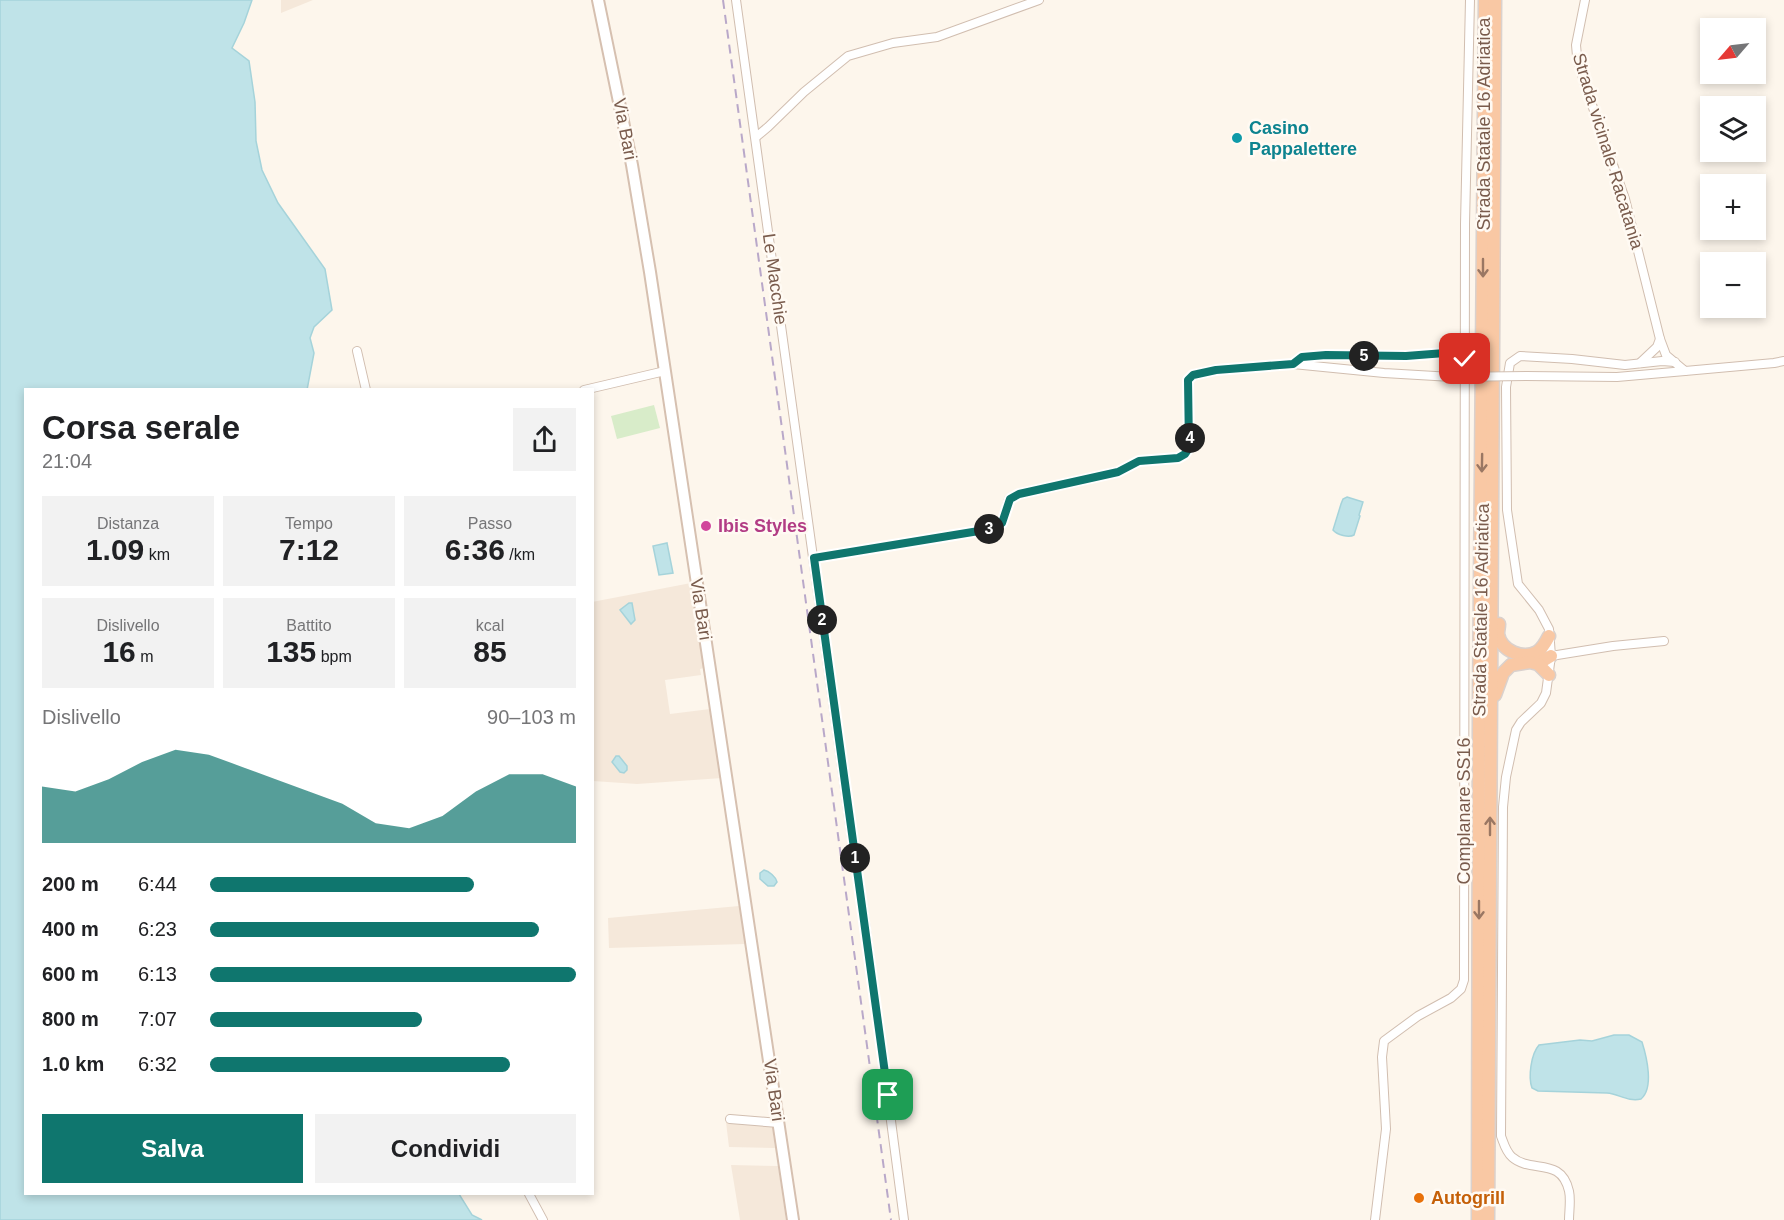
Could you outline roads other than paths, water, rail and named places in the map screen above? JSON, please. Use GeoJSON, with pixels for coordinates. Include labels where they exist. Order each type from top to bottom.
{"type":"FeatureCollection","features":[{"type":"Feature","properties":{"kind":"highway","name":"Strada Statale 16 Adriatica"},"geometry":{"type":"LineString","coordinates":[[1478,1220],[1479,704],[1485,0]]}},
{"type":"Feature","properties":{"kind":"highway","name":"Strada Statale 16 Adriatica"},"geometry":{"type":"LineString","coordinates":[[1488,1220],[1495,0]]}},
{"type":"Feature","properties":{"kind":"highway"},"geometry":{"type":"LineString","coordinates":[[1492,599],[1499,612],[1498,636],[1505,647],[1517,654],[1551,656]]}},
{"type":"Feature","properties":{"kind":"highway"},"geometry":{"type":"LineString","coordinates":[[1491,708],[1503,673],[1511,665],[1530,662],[1538,657],[1550,636]]}},
{"type":"Feature","properties":{"kind":"highway"},"geometry":{"type":"LineString","coordinates":[[1538,657],[1549,675]]}},
{"type":"Feature","properties":{"kind":"main road","name":"Via Bari"},"geometry":{"type":"LineString","coordinates":[[598,0],[633,165],[793,1220]]}},
{"type":"Feature","properties":{"kind":"street","name":"Le Macchie"},"geometry":{"type":"LineString","coordinates":[[736,0],[904,1220]]}},
{"type":"Feature","properties":{"kind":"street"},"geometry":{"type":"LineString","coordinates":[[756,137],[804,92],[848,56],[893,43],[937,37],[1039,0]]}},
{"type":"Feature","properties":{"kind":"street","name":"Complanare SS16"},"geometry":{"type":"LineString","coordinates":[[1375,1220],[1386,1130],[1382,1057],[1384,1041],[1418,1016],[1451,998],[1461,989],[1464,980],[1465,224],[1470,0]]}},
{"type":"Feature","properties":{"kind":"street","name":"Strada vicinale Racatania"},"geometry":{"type":"LineString","coordinates":[[1585,0],[1576,45],[1584,82],[1626,199],[1660,339],[1666,355],[1685,371]]}},
{"type":"Feature","properties":{"kind":"street"},"geometry":{"type":"LineString","coordinates":[[1638,364],[1657,346],[1660,339]]}},
{"type":"Feature","properties":{"kind":"street"},"geometry":{"type":"LineString","coordinates":[[357,351],[366,388]]}},
{"type":"Feature","properties":{"kind":"street"},"geometry":{"type":"LineString","coordinates":[[1293,364],[1302,357],[1326,355],[1406,356],[1458,352],[1465,359]]}},
{"type":"Feature","properties":{"kind":"street"},"geometry":{"type":"LineString","coordinates":[[1569,1220],[1569,1193],[1560,1173],[1552,1168],[1520,1162],[1505,1148],[1501,1136],[1503,807],[1506,777],[1516,730],[1521,722],[1541,704],[1546,693],[1551,656],[1549,629],[1539,610],[1518,584],[1507,510],[1506,387],[1510,363],[1520,356],[1572,359],[1606,364],[1675,362]]}},
{"type":"Feature","properties":{"kind":"street"},"geometry":{"type":"LineString","coordinates":[[814,558],[991,529],[1002,523],[1010,499],[1019,494],[1118,472],[1139,461],[1178,458],[1189,448],[1188,380],[1193,375],[1216,370],[1293,364],[1452,377],[1617,377],[1784,361]]}},
{"type":"Feature","properties":{"kind":"street"},"geometry":{"type":"LineString","coordinates":[[592,388],[665,370]]}},
{"type":"Feature","properties":{"kind":"street"},"geometry":{"type":"LineString","coordinates":[[1551,656],[1613,645],[1664,641]]}},
{"type":"Feature","properties":{"kind":"street"},"geometry":{"type":"LineString","coordinates":[[730,1119],[779,1123]]}},
{"type":"Feature","properties":{"kind":"street"},"geometry":{"type":"LineString","coordinates":[[530,1195],[543,1220]]}},
{"type":"Feature","properties":{"kind":"water"},"geometry":{"type":"Polygon","coordinates":[[[0,0],[252,0],[232,48],[249,61],[255,102],[256,141],[262,170],[278,203],[325,269],[332,310],[314,327],[310,338],[314,353],[307,388],[24,388],[24,1195],[460,1195],[472,1215],[482,1220],[0,1220],[0,0]]]}},
{"type":"Feature","properties":{"kind":"water"},"geometry":{"type":"Polygon","coordinates":[[[1347,497],[1363,502],[1354,535],[1349,536],[1340,535],[1333,530],[1343,499],[1347,497]]]}},
{"type":"Feature","properties":{"kind":"water"},"geometry":{"type":"Polygon","coordinates":[[[667,543],[673,573],[659,575],[653,546],[667,543]]]}},
{"type":"Feature","properties":{"kind":"water"},"geometry":{"type":"Polygon","coordinates":[[[632,603],[635,620],[631,624],[620,610],[632,603]]]}},
{"type":"Feature","properties":{"kind":"water"},"geometry":{"type":"Polygon","coordinates":[[[616,756],[619,756],[627,766],[624,773],[620,772],[612,762],[616,756]]]}},
{"type":"Feature","properties":{"kind":"water"},"geometry":{"type":"Polygon","coordinates":[[[764,870],[775,878],[777,882],[774,886],[768,886],[760,879],[760,873],[764,870]]]}},
{"type":"Feature","properties":{"kind":"water"},"geometry":{"type":"Polygon","coordinates":[[[1614,1035],[1629,1035],[1642,1042],[1648,1080],[1645,1094],[1641,1099],[1607,1093],[1538,1091],[1532,1088],[1531,1066],[1539,1045],[1580,1040],[1592,1041],[1614,1035]]]}},
{"type":"Feature","properties":{"kind":"railway"},"geometry":{"type":"LineString","coordinates":[[723,0],[891,1220]]}},
{"type":"Feature","properties":{"kind":"place","name":"Casino Pappalettere"},"geometry":{"type":"Point","coordinates":[1237,138]}},
{"type":"Feature","properties":{"kind":"place","name":"Ibis Styles"},"geometry":{"type":"Point","coordinates":[706,526]}},
{"type":"Feature","properties":{"kind":"place","name":"Autogrill"},"geometry":{"type":"Point","coordinates":[1419,1198]}}]}
